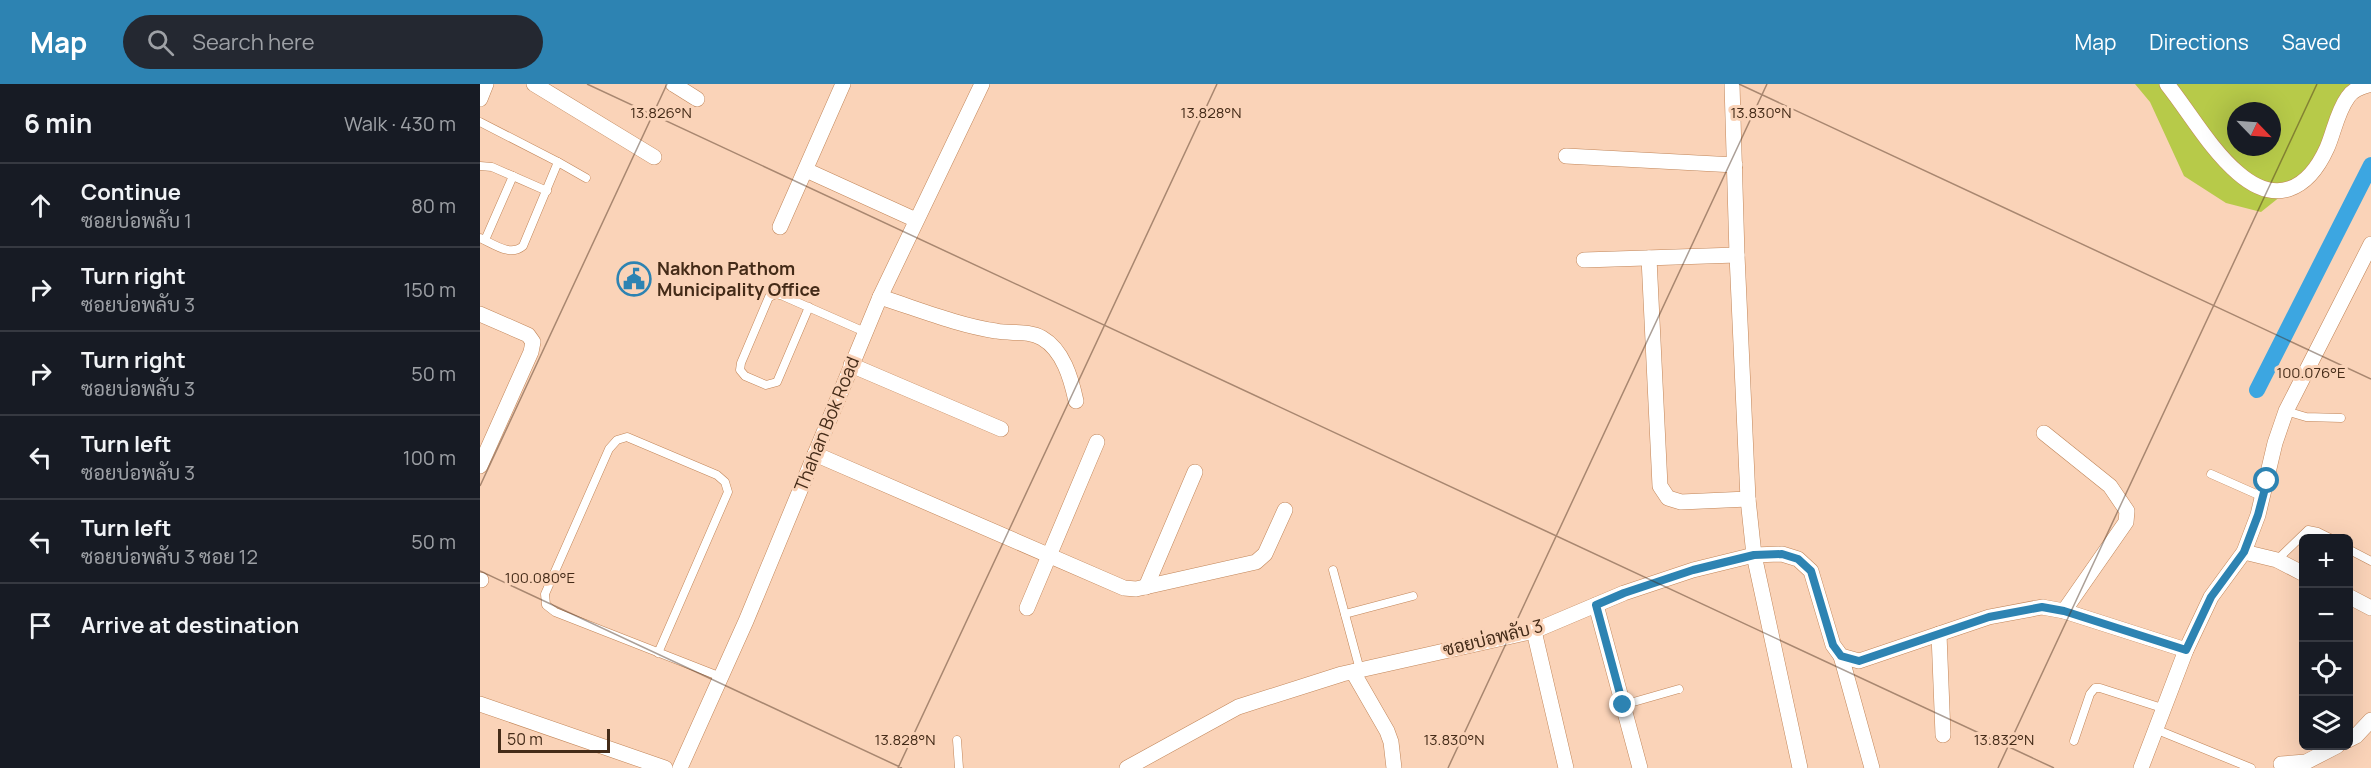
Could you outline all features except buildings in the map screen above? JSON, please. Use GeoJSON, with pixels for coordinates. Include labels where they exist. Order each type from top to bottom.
{"type":"FeatureCollection","features":[{"type":"Feature","properties":{"kind":"street"},"geometry":{"type":"LineString","coordinates":[[480,99],[486,84]]}},
{"type":"Feature","properties":{"kind":"street"},"geometry":{"type":"LineString","coordinates":[[534,84],[654,157]]}},
{"type":"Feature","properties":{"kind":"street"},"geometry":{"type":"LineString","coordinates":[[673,84],[697,99]]}},
{"type":"Feature","properties":{"kind":"street"},"geometry":{"type":"LineString","coordinates":[[780,227],[843,84]]}},
{"type":"Feature","properties":{"kind":"street","name":"Thahan Bok Road"},"geometry":{"type":"LineString","coordinates":[[680,768],[721,677],[880,297],[982,84]]}},
{"type":"Feature","properties":{"kind":"street"},"geometry":{"type":"LineString","coordinates":[[1732,84],[1748,499],[1754,555],[1800,768]]}},
{"type":"Feature","properties":{"kind":"street"},"geometry":{"type":"LineString","coordinates":[[2167,84],[2206,138],[2237,173],[2268,191],[2286,192],[2299,185],[2313,172],[2326,149],[2348,96],[2363,85]]}},
{"type":"Feature","properties":{"kind":"street"},"geometry":{"type":"LineString","coordinates":[[1566,156],[1735,165]]}},
{"type":"Feature","properties":{"kind":"street"},"geometry":{"type":"LineString","coordinates":[[806,170],[916,220]]}},
{"type":"Feature","properties":{"kind":"street"},"geometry":{"type":"LineString","coordinates":[[2141,768],[2186,650],[2211,597],[2244,552],[2263,497],[2286,411],[2371,243]]}},
{"type":"Feature","properties":{"kind":"street"},"geometry":{"type":"LineString","coordinates":[[1584,260],[1737,255]]}},
{"type":"Feature","properties":{"kind":"street"},"geometry":{"type":"LineString","coordinates":[[1649,258],[1660,486],[1668,498],[1682,502],[1748,499]]}},
{"type":"Feature","properties":{"kind":"street"},"geometry":{"type":"LineString","coordinates":[[880,297],[940,317],[996,331],[1027,333],[1042,338],[1058,350],[1073,385],[1076,400]]}},
{"type":"Feature","properties":{"kind":"street"},"geometry":{"type":"LineString","coordinates":[[480,314],[528,335],[533,342],[531,352],[480,466]]}},
{"type":"Feature","properties":{"kind":"street"},"geometry":{"type":"LineString","coordinates":[[851,365],[1001,429]]}},
{"type":"Feature","properties":{"kind":"street"},"geometry":{"type":"LineString","coordinates":[[2044,433],[2109,486],[2127,511],[2126,522],[2064,611]]}},
{"type":"Feature","properties":{"kind":"street"},"geometry":{"type":"LineString","coordinates":[[1027,608],[1051,555],[1096,442]]}},
{"type":"Feature","properties":{"kind":"street"},"geometry":{"type":"LineString","coordinates":[[815,454],[1124,588],[1146,587],[1256,562],[1265,554],[1285,510]]}},
{"type":"Feature","properties":{"kind":"street"},"geometry":{"type":"LineString","coordinates":[[1146,587],[1195,472]]}},
{"type":"Feature","properties":{"kind":"street"},"geometry":{"type":"LineString","coordinates":[[2244,552],[2277,560],[2299,571]]}},
{"type":"Feature","properties":{"kind":"street","name":"ซอยบ่อพลับ 3"},"geometry":{"type":"LineString","coordinates":[[1127,768],[1238,707],[1357,671],[1534,631],[1624,593],[1693,570],[1754,555],[1782,554],[1798,559],[1811,571],[1833,645],[1841,656],[1872,768]]}},
{"type":"Feature","properties":{"kind":"street"},"geometry":{"type":"LineString","coordinates":[[2353,598],[2371,608]]}},
{"type":"Feature","properties":{"kind":"street"},"geometry":{"type":"LineString","coordinates":[[1596,605],[1640,768]]}},
{"type":"Feature","properties":{"kind":"street"},"geometry":{"type":"LineString","coordinates":[[1841,656],[1859,661],[1989,617],[2042,607],[2064,611],[2186,650]]}},
{"type":"Feature","properties":{"kind":"street"},"geometry":{"type":"LineString","coordinates":[[1534,631],[1566,768]]}},
{"type":"Feature","properties":{"kind":"street"},"geometry":{"type":"LineString","coordinates":[[1939,634],[1943,735]]}},
{"type":"Feature","properties":{"kind":"street"},"geometry":{"type":"LineString","coordinates":[[1357,671],[1387,731],[1391,742],[1394,768]]}},
{"type":"Feature","properties":{"kind":"street"},"geometry":{"type":"LineString","coordinates":[[480,704],[665,768]]}},
{"type":"Feature","properties":{"kind":"street"},"geometry":{"type":"LineString","coordinates":[[2353,738],[2371,720]]}},
{"type":"Feature","properties":{"kind":"street"},"geometry":{"type":"LineString","coordinates":[[2280,764],[2306,762],[2329,750]]}},
{"type":"Feature","properties":{"kind":"lane"},"geometry":{"type":"LineString","coordinates":[[480,122],[586,178]]}},
{"type":"Feature","properties":{"kind":"lane"},"geometry":{"type":"LineString","coordinates":[[513,176],[483,239],[511,252],[518,251],[524,246],[558,162]]}},
{"type":"Feature","properties":{"kind":"lane"},"geometry":{"type":"LineString","coordinates":[[480,166],[492,167],[547,191]]}},
{"type":"Feature","properties":{"kind":"lane"},"geometry":{"type":"LineString","coordinates":[[809,308],[777,382],[766,386],[745,376],[740,370],[741,363],[769,297],[776,294],[809,308],[865,332]]}},
{"type":"Feature","properties":{"kind":"lane"},"geometry":{"type":"LineString","coordinates":[[2286,411],[2306,417],[2341,418]]}},
{"type":"Feature","properties":{"kind":"lane"},"geometry":{"type":"LineString","coordinates":[[658,653],[728,492],[725,482],[717,475],[627,437],[617,440],[609,450],[545,594],[546,605],[555,612],[658,653],[721,677]]}},
{"type":"Feature","properties":{"kind":"lane"},"geometry":{"type":"LineString","coordinates":[[2211,474],[2263,497]]}},
{"type":"Feature","properties":{"kind":"lane"},"geometry":{"type":"LineString","coordinates":[[2304,534],[2308,530],[2322,534]]}},
{"type":"Feature","properties":{"kind":"lane"},"geometry":{"type":"LineString","coordinates":[[2277,560],[2299,539]]}},
{"type":"Feature","properties":{"kind":"lane"},"geometry":{"type":"LineString","coordinates":[[2353,551],[2371,561]]}},
{"type":"Feature","properties":{"kind":"lane"},"geometry":{"type":"LineString","coordinates":[[1333,570],[1357,671]]}},
{"type":"Feature","properties":{"kind":"lane"},"geometry":{"type":"LineString","coordinates":[[1345,614],[1413,596]]}},
{"type":"Feature","properties":{"kind":"lane"},"geometry":{"type":"LineString","coordinates":[[2074,741],[2094,688],[2163,708]]}},
{"type":"Feature","properties":{"kind":"lane"},"geometry":{"type":"LineString","coordinates":[[1623,705],[1679,689]]}},
{"type":"Feature","properties":{"kind":"lane"},"geometry":{"type":"LineString","coordinates":[[2154,729],[2251,768]]}},
{"type":"Feature","properties":{"kind":"lane"},"geometry":{"type":"LineString","coordinates":[[957,740],[959,768]]}},
{"type":"Feature","properties":{"kind":"green space"},"geometry":{"type":"Polygon","coordinates":[[[2135,84],[2362,84],[2326,149],[2286,192],[2261,212],[2226,203],[2184,176],[2150,102],[2135,84]]]}},
{"type":"Feature","properties":{"kind":"waterway"},"geometry":{"type":"LineString","coordinates":[[2257,390],[2371,165]]}},
{"type":"Feature","properties":{"kind":"place","name":"Nakhon Pathom Municipality Office"},"geometry":{"type":"Point","coordinates":[634,279]}},
{"type":"Feature","properties":{"kind":"route"},"geometry":{"type":"LineString","coordinates":[[1623,705],[1596,605],[1693,570],[1754,555],[1782,554],[1798,559],[1811,571],[1833,645],[1841,656],[1859,661],[1989,617],[2042,607],[2064,611],[2186,650],[2211,597],[2244,552],[2258,515],[2267,481]]}}]}
